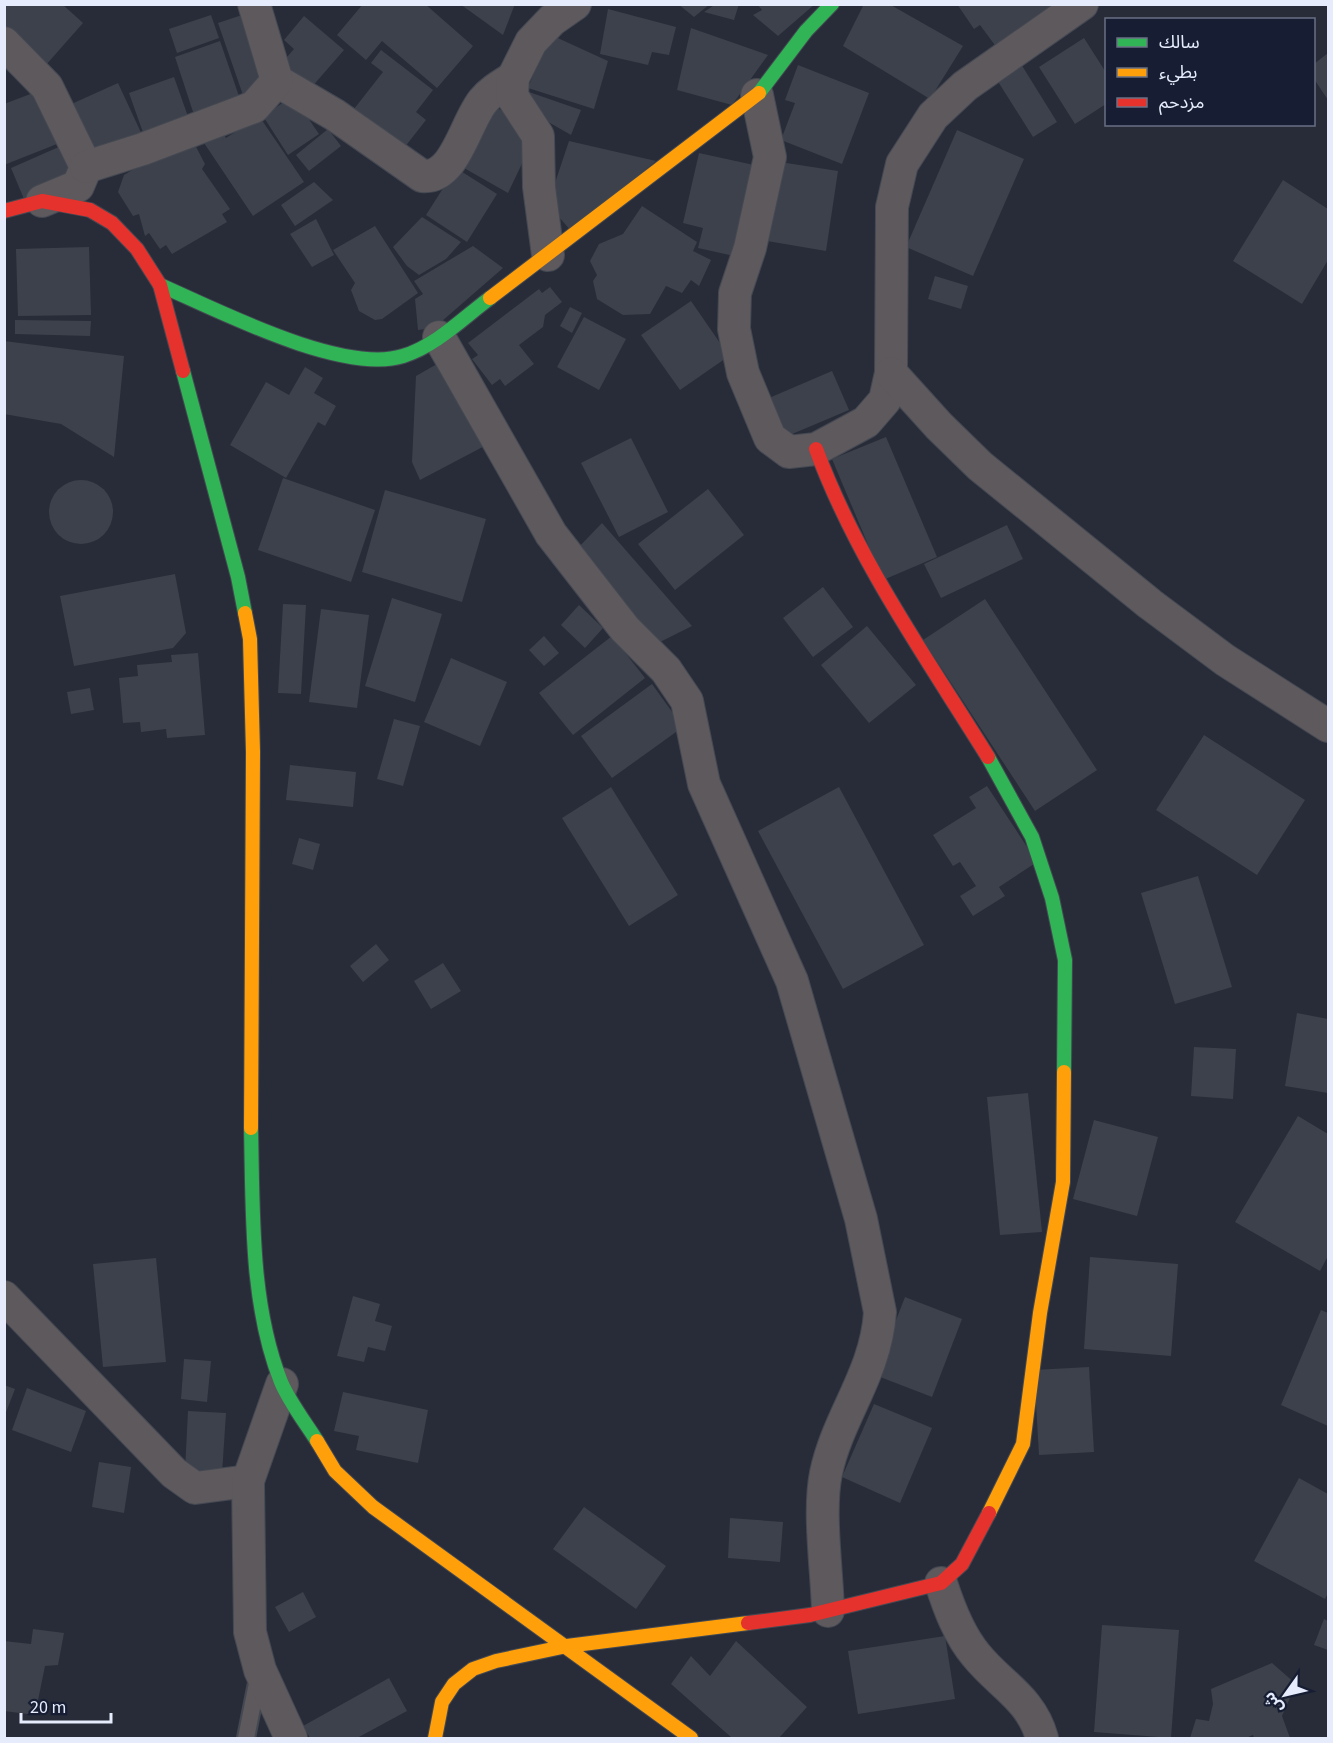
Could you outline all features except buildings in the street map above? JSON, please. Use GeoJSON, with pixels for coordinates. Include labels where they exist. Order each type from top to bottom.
{"type":"FeatureCollection","features":[{"type":"Feature","properties":{"kind":"street"},"geometry":{"type":"LineString","coordinates":[[254,4],[277,81],[334,115],[422,176],[433,177],[444,170],[482,102],[513,78]]}},
{"type":"Feature","properties":{"kind":"street"},"geometry":{"type":"LineString","coordinates":[[549,255],[539,188],[538,136],[515,104],[512,96],[513,78],[531,42],[552,20],[575,4]]}},
{"type":"Feature","properties":{"kind":"street"},"geometry":{"type":"LineString","coordinates":[[160,285],[273,334],[363,358],[396,358],[425,347],[757,95],[806,31],[832,4]]}},
{"type":"Feature","properties":{"kind":"street"},"geometry":{"type":"LineString","coordinates":[[757,95],[770,157],[750,248],[735,293],[734,329],[743,373],[770,438],[789,452],[816,449],[866,422],[885,400],[891,373],[892,207],[902,164],[933,116],[965,86],[1082,4]]}},
{"type":"Feature","properties":{"kind":"street"},"geometry":{"type":"LineString","coordinates":[[4,43],[47,87],[86,167],[78,186],[42,201],[4,211]]}},
{"type":"Feature","properties":{"kind":"street"},"geometry":{"type":"LineString","coordinates":[[86,167],[142,149],[254,107],[277,81]]}},
{"type":"Feature","properties":{"kind":"street"},"geometry":{"type":"LineString","coordinates":[[42,201],[90,210],[112,223],[137,249],[160,285],[238,577],[250,639],[253,752],[250,1104],[253,1214],[260,1294],[269,1343],[282,1384],[335,1471],[373,1507],[691,1738]]}},
{"type":"Feature","properties":{"kind":"street"},"geometry":{"type":"LineString","coordinates":[[439,337],[551,534],[625,629],[666,670],[687,701],[704,784],[792,981],[861,1219],[880,1312],[879,1328],[866,1376],[835,1446],[826,1473],[823,1499],[828,1611]]}},
{"type":"Feature","properties":{"kind":"street"},"geometry":{"type":"LineString","coordinates":[[891,373],[939,426],[980,466],[1150,604],[1225,660],[1329,726]]}},
{"type":"Feature","properties":{"kind":"street"},"geometry":{"type":"LineString","coordinates":[[435,1738],[442,1702],[454,1684],[473,1669],[496,1661],[567,1646],[828,1611],[942,1583],[957,1571],[968,1554],[1011,1475],[1023,1444],[1040,1313],[1063,1182],[1065,960],[1052,898],[1032,837],[989,758],[863,555],[832,492],[816,449]]}},
{"type":"Feature","properties":{"kind":"street"},"geometry":{"type":"LineString","coordinates":[[4,1297],[174,1473],[195,1488],[248,1481]]}},
{"type":"Feature","properties":{"kind":"street"},"geometry":{"type":"LineString","coordinates":[[282,1384],[248,1481],[250,1632],[260,1670],[291,1738]]}},
{"type":"Feature","properties":{"kind":"street"},"geometry":{"type":"LineString","coordinates":[[942,1583],[948,1605],[975,1654],[1020,1696],[1042,1738]]}},
{"type":"Feature","properties":{"kind":"lane"},"geometry":{"type":"LineString","coordinates":[[246,1738],[260,1670]]}},
{"type":"Feature","properties":{"kind":"traffic: fast"},"geometry":{"type":"LineString","coordinates":[[759,93],[806,31],[832,4]]}},
{"type":"Feature","properties":{"kind":"traffic: fast"},"geometry":{"type":"LineString","coordinates":[[160,285],[280,337],[348,356],[378,359],[403,356],[427,346],[490,298]]}},
{"type":"Feature","properties":{"kind":"traffic: fast"},"geometry":{"type":"LineString","coordinates":[[183,371],[238,577],[245,613]]}},
{"type":"Feature","properties":{"kind":"traffic: fast"},"geometry":{"type":"LineString","coordinates":[[988,757],[1032,837],[1052,898],[1065,960],[1064,1072]]}},
{"type":"Feature","properties":{"kind":"traffic: fast"},"geometry":{"type":"LineString","coordinates":[[251,1128],[255,1257],[264,1321],[281,1382],[317,1441]]}},
{"type":"Feature","properties":{"kind":"traffic: slow"},"geometry":{"type":"LineString","coordinates":[[490,298],[759,93]]}},
{"type":"Feature","properties":{"kind":"traffic: slow"},"geometry":{"type":"LineString","coordinates":[[245,613],[250,639],[253,752],[251,1128]]}},
{"type":"Feature","properties":{"kind":"traffic: slow"},"geometry":{"type":"LineString","coordinates":[[989,1513],[1023,1444],[1040,1313],[1063,1182],[1064,1072]]}},
{"type":"Feature","properties":{"kind":"traffic: slow"},"geometry":{"type":"LineString","coordinates":[[317,1441],[335,1471],[373,1507],[691,1738]]}},
{"type":"Feature","properties":{"kind":"traffic: slow"},"geometry":{"type":"LineString","coordinates":[[435,1738],[442,1702],[454,1684],[473,1669],[496,1661],[567,1646],[748,1623]]}},
{"type":"Feature","properties":{"kind":"traffic: jam"},"geometry":{"type":"LineString","coordinates":[[4,211],[42,201],[90,210],[112,223],[137,249],[160,285],[183,371]]}},
{"type":"Feature","properties":{"kind":"traffic: jam"},"geometry":{"type":"LineString","coordinates":[[816,449],[851,530],[872,569],[988,757]]}},
{"type":"Feature","properties":{"kind":"traffic: jam"},"geometry":{"type":"LineString","coordinates":[[748,1623],[810,1615],[941,1583],[962,1564],[989,1513]]}}]}
